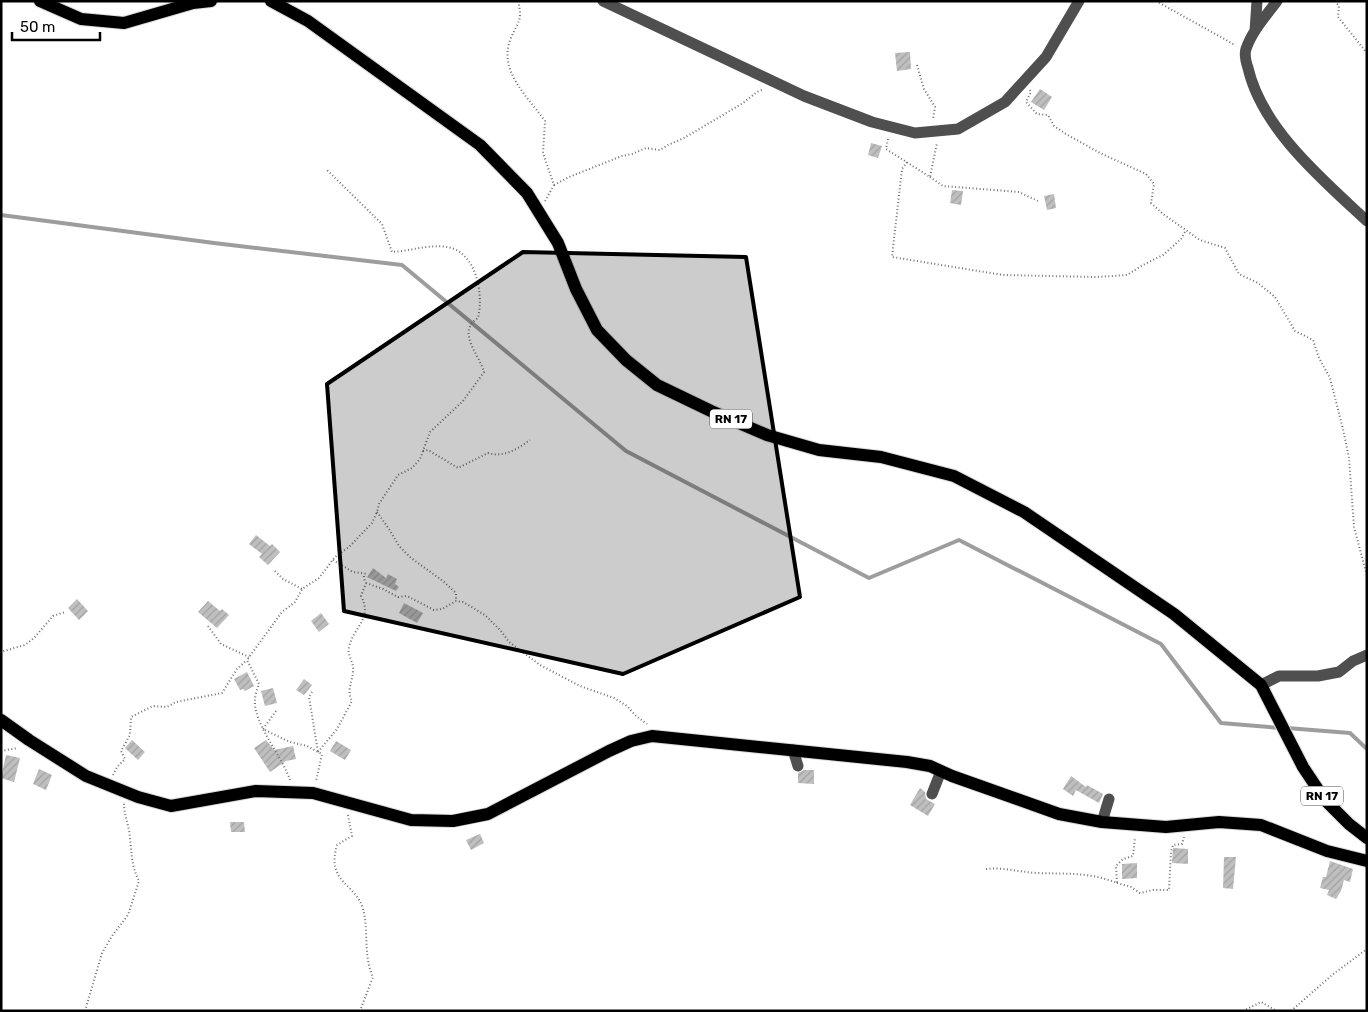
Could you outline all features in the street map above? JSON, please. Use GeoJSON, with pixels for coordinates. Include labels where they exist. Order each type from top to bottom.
{"type":"FeatureCollection","features":[{"type":"Feature","properties":{"kind":"main road"},"geometry":{"type":"LineString","coordinates":[[40,1],[81,19],[124,23],[193,3],[211,1]]}},
{"type":"Feature","properties":{"kind":"main road","name":"RN 17"},"geometry":{"type":"LineString","coordinates":[[271,1],[308,20],[480,145],[527,193],[558,243],[576,289],[597,330],[626,360],[657,385],[767,435],[819,450],[881,457],[954,476],[985,490],[1024,512],[1174,614],[1261,685],[1302,767],[1325,800],[1349,824],[1367,838]]}},
{"type":"Feature","properties":{"kind":"main road"},"geometry":{"type":"LineString","coordinates":[[1,720],[86,776],[126,792],[171,806],[256,791],[313,793],[411,820],[454,820],[488,814],[609,751],[631,741],[652,736],[907,762],[930,766],[1059,814],[1102,822],[1166,827],[1219,822],[1261,825],[1327,851],[1367,862]]}},
{"type":"Feature","properties":{"kind":"street"},"geometry":{"type":"LineString","coordinates":[[603,1],[821,102],[872,122],[915,133],[958,129],[1005,102],[1046,57],[1080,1]]}},
{"type":"Feature","properties":{"kind":"street"},"geometry":{"type":"LineString","coordinates":[[1255,31],[1257,1]]}},
{"type":"Feature","properties":{"kind":"street"},"geometry":{"type":"LineString","coordinates":[[1277,1],[1255,31],[1245,51],[1253,85],[1270,117],[1291,145],[1367,221]]}},
{"type":"Feature","properties":{"kind":"street"},"geometry":{"type":"LineString","coordinates":[[1261,685],[1279,676],[1318,676],[1339,672],[1367,655]]}},
{"type":"Feature","properties":{"kind":"street"},"geometry":{"type":"LineString","coordinates":[[794,750],[798,766]]}},
{"type":"Feature","properties":{"kind":"street"},"geometry":{"type":"LineString","coordinates":[[932,794],[941,771]]}},
{"type":"Feature","properties":{"kind":"street"},"geometry":{"type":"LineString","coordinates":[[1102,822],[1109,799]]}},
{"type":"Feature","properties":{"kind":"path"},"geometry":{"type":"LineString","coordinates":[[518,1],[522,15],[506,53],[511,73],[516,82],[545,121],[542,153],[554,185]]}},
{"type":"Feature","properties":{"kind":"path"},"geometry":{"type":"LineString","coordinates":[[1156,1],[1245,51]]}},
{"type":"Feature","properties":{"kind":"path"},"geometry":{"type":"LineString","coordinates":[[1335,1],[1339,6],[1338,17],[1367,53]]}},
{"type":"Feature","properties":{"kind":"path"},"geometry":{"type":"LineString","coordinates":[[917,65],[924,89],[934,107],[936,131],[930,177]]}},
{"type":"Feature","properties":{"kind":"path"},"geometry":{"type":"LineString","coordinates":[[1025,80],[1031,92],[1026,102],[1037,114],[1048,115],[1054,126],[1066,134],[1100,153],[1146,174],[1154,184],[1151,203],[1163,214],[1200,240],[1225,248],[1239,274],[1258,283],[1275,297],[1295,331],[1313,340],[1319,358],[1330,378],[1350,458],[1354,527],[1367,576]]}},
{"type":"Feature","properties":{"kind":"path"},"geometry":{"type":"LineString","coordinates":[[538,211],[554,185],[569,177],[646,148],[660,150],[684,138],[757,92],[781,84]]}},
{"type":"Feature","properties":{"kind":"path"},"geometry":{"type":"LineString","coordinates":[[891,127],[886,149],[943,186],[1018,192],[1038,201]]}},
{"type":"Feature","properties":{"kind":"path"},"geometry":{"type":"LineString","coordinates":[[906,162],[902,169],[892,257],[1003,275],[1096,277],[1127,275],[1163,255],[1181,239],[1186,230]]}},
{"type":"Feature","properties":{"kind":"path"},"geometry":{"type":"LineString","coordinates":[[108,785],[117,768],[125,759],[121,752],[130,735],[131,717],[153,706],[167,707],[181,700],[222,693],[237,669],[247,660],[282,612],[295,602],[302,589],[319,578],[333,560],[372,523],[379,504],[398,475],[412,468],[420,459],[430,432],[463,401],[484,372],[481,362],[470,344],[468,332],[471,322],[478,318],[480,304],[478,281],[468,261],[458,251],[447,247],[425,247],[392,252],[382,224],[326,169]]}},
{"type":"Feature","properties":{"kind":"path"},"geometry":{"type":"LineString","coordinates":[[423,451],[428,450],[458,468],[488,453],[495,455],[519,448],[530,440]]}},
{"type":"Feature","properties":{"kind":"path"},"geometry":{"type":"LineString","coordinates":[[377,512],[399,546],[411,558],[456,593],[456,601]]}},
{"type":"Feature","properties":{"kind":"path"},"geometry":{"type":"LineString","coordinates":[[333,560],[353,572],[368,574]]}},
{"type":"Feature","properties":{"kind":"path"},"geometry":{"type":"LineString","coordinates":[[275,571],[283,580],[302,589]]}},
{"type":"Feature","properties":{"kind":"path"},"geometry":{"type":"LineString","coordinates":[[318,752],[337,729],[352,701],[349,696],[349,690],[354,668],[348,649],[355,631],[366,612],[366,605],[362,596],[366,583],[364,574]]}},
{"type":"Feature","properties":{"kind":"path"},"geometry":{"type":"LineString","coordinates":[[366,583],[398,597],[407,596],[434,610],[442,609],[456,601],[463,602],[485,614],[509,642],[540,665],[580,686],[614,698],[627,706],[648,726],[652,736]]}},
{"type":"Feature","properties":{"kind":"path"},"geometry":{"type":"LineString","coordinates":[[1,654],[4,651],[24,645],[34,638],[53,616],[65,612]]}},
{"type":"Feature","properties":{"kind":"path"},"geometry":{"type":"LineString","coordinates":[[208,626],[220,644],[249,657]]}},
{"type":"Feature","properties":{"kind":"path"},"geometry":{"type":"LineString","coordinates":[[247,660],[258,684],[254,701],[258,718],[286,768],[291,792]]}},
{"type":"Feature","properties":{"kind":"path"},"geometry":{"type":"LineString","coordinates":[[312,692],[309,697],[318,752]]}},
{"type":"Feature","properties":{"kind":"path"},"geometry":{"type":"LineString","coordinates":[[263,729],[276,711]]}},
{"type":"Feature","properties":{"kind":"path"},"geometry":{"type":"LineString","coordinates":[[263,729],[290,742],[307,746],[322,754],[313,793]]}},
{"type":"Feature","properties":{"kind":"path"},"geometry":{"type":"LineString","coordinates":[[1,752],[22,746],[29,740]]}},
{"type":"Feature","properties":{"kind":"path"},"geometry":{"type":"LineString","coordinates":[[85,1011],[102,953],[128,915],[139,881],[132,868],[129,833],[124,812],[126,792]]}},
{"type":"Feature","properties":{"kind":"path"},"geometry":{"type":"LineString","coordinates":[[349,803],[347,817],[352,836],[336,845],[334,856],[335,868],[341,880],[359,898],[363,910],[368,967],[373,977],[360,1011]]}},
{"type":"Feature","properties":{"kind":"path"},"geometry":{"type":"LineString","coordinates":[[1117,883],[1116,866],[1123,858],[1133,856],[1136,824]]}},
{"type":"Feature","properties":{"kind":"path"},"geometry":{"type":"LineString","coordinates":[[986,868],[1036,873],[1070,873],[1101,877],[1131,887],[1140,893],[1153,890],[1169,890],[1171,852],[1173,845],[1182,844],[1186,825]]}},
{"type":"Feature","properties":{"kind":"path"},"geometry":{"type":"LineString","coordinates":[[1291,1011],[1332,975],[1367,949]]}},
{"type":"Feature","properties":{"kind":"path"},"geometry":{"type":"LineString","coordinates":[[1244,1011],[1261,1002],[1277,1011]]}},
{"type":"Feature","properties":{"kind":"highlighted area"},"geometry":{"type":"Polygon","coordinates":[[[523,252],[746,257],[800,597],[623,674],[344,611],[327,384],[523,252]]]}},
{"type":"Feature","properties":{"kind":"building"},"geometry":{"type":"Polygon","coordinates":[[[910,52],[911,69],[897,71],[895,53],[910,52]]]}},
{"type":"Feature","properties":{"kind":"building"},"geometry":{"type":"Polygon","coordinates":[[[1040,89],[1052,97],[1044,110],[1031,102],[1040,89]]]}},
{"type":"Feature","properties":{"kind":"building"},"geometry":{"type":"Polygon","coordinates":[[[871,143],[882,146],[878,158],[868,155],[871,143]]]}},
{"type":"Feature","properties":{"kind":"building"},"geometry":{"type":"Polygon","coordinates":[[[952,190],[963,191],[961,205],[950,203],[952,190]]]}},
{"type":"Feature","properties":{"kind":"building"},"geometry":{"type":"Polygon","coordinates":[[[1054,194],[1056,208],[1047,210],[1044,196],[1054,194]]]}},
{"type":"Feature","properties":{"kind":"building"},"geometry":{"type":"Polygon","coordinates":[[[256,535],[270,546],[272,544],[280,552],[268,565],[259,557],[262,554],[249,544],[256,535]]]}},
{"type":"Feature","properties":{"kind":"building"},"geometry":{"type":"Polygon","coordinates":[[[373,568],[386,578],[388,574],[397,579],[395,584],[399,587],[396,591],[367,577],[373,568]]]}},
{"type":"Feature","properties":{"kind":"building"},"geometry":{"type":"Polygon","coordinates":[[[77,599],[88,611],[79,620],[68,608],[77,599]]]}},
{"type":"Feature","properties":{"kind":"building"},"geometry":{"type":"Polygon","coordinates":[[[208,601],[220,611],[222,609],[229,615],[217,628],[198,612],[208,601]]]}},
{"type":"Feature","properties":{"kind":"building"},"geometry":{"type":"Polygon","coordinates":[[[404,603],[423,613],[417,623],[399,613],[404,603]]]}},
{"type":"Feature","properties":{"kind":"building"},"geometry":{"type":"Polygon","coordinates":[[[321,613],[329,624],[319,632],[311,621],[321,613]]]}},
{"type":"Feature","properties":{"kind":"building"},"geometry":{"type":"Polygon","coordinates":[[[247,672],[254,686],[245,691],[243,689],[240,690],[234,679],[247,672]]]}},
{"type":"Feature","properties":{"kind":"building"},"geometry":{"type":"Polygon","coordinates":[[[304,679],[312,685],[304,695],[296,690],[304,679]]]}},
{"type":"Feature","properties":{"kind":"building"},"geometry":{"type":"Polygon","coordinates":[[[273,688],[277,703],[265,706],[261,691],[273,688]]]}},
{"type":"Feature","properties":{"kind":"building"},"geometry":{"type":"Polygon","coordinates":[[[132,740],[145,752],[138,760],[125,748],[132,740]]]}},
{"type":"Feature","properties":{"kind":"building"},"geometry":{"type":"Polygon","coordinates":[[[266,740],[274,750],[293,746],[296,759],[286,761],[270,772],[254,748],[266,740]]]}},
{"type":"Feature","properties":{"kind":"building"},"geometry":{"type":"Polygon","coordinates":[[[336,741],[351,750],[345,760],[330,751],[336,741]]]}},
{"type":"Feature","properties":{"kind":"building"},"geometry":{"type":"Polygon","coordinates":[[[6,755],[20,758],[14,782],[1,778],[6,755]]]}},
{"type":"Feature","properties":{"kind":"building"},"geometry":{"type":"Polygon","coordinates":[[[39,769],[52,775],[46,790],[33,784],[39,769]]]}},
{"type":"Feature","properties":{"kind":"building"},"geometry":{"type":"Polygon","coordinates":[[[804,770],[814,770],[814,784],[798,783],[798,773],[804,770]]]}},
{"type":"Feature","properties":{"kind":"building"},"geometry":{"type":"Polygon","coordinates":[[[1071,776],[1086,787],[1087,785],[1103,794],[1099,803],[1076,790],[1073,796],[1063,789],[1071,776]]]}},
{"type":"Feature","properties":{"kind":"building"},"geometry":{"type":"Polygon","coordinates":[[[920,788],[925,792],[926,799],[935,804],[928,816],[910,805],[920,788]]]}},
{"type":"Feature","properties":{"kind":"building"},"geometry":{"type":"Polygon","coordinates":[[[230,822],[244,822],[245,832],[231,832],[230,822]]]}},
{"type":"Feature","properties":{"kind":"building"},"geometry":{"type":"Polygon","coordinates":[[[480,834],[484,843],[471,850],[466,840],[480,834]]]}},
{"type":"Feature","properties":{"kind":"building"},"geometry":{"type":"Polygon","coordinates":[[[1173,848],[1188,849],[1188,864],[1172,863],[1173,848]]]}},
{"type":"Feature","properties":{"kind":"building"},"geometry":{"type":"Polygon","coordinates":[[[1224,857],[1236,857],[1233,889],[1223,888],[1224,857]]]}},
{"type":"Feature","properties":{"kind":"building"},"geometry":{"type":"Polygon","coordinates":[[[1330,861],[1353,869],[1350,882],[1344,880],[1341,891],[1336,899],[1327,895],[1329,890],[1320,888],[1323,877],[1326,877],[1330,861]]]}},
{"type":"Feature","properties":{"kind":"building"},"geometry":{"type":"Polygon","coordinates":[[[1137,863],[1137,878],[1122,879],[1122,864],[1137,863]]]}},
{"type":"Feature","properties":{"kind":"waterway"},"geometry":{"type":"LineString","coordinates":[[1,215],[402,265],[626,451],[869,578],[959,540],[1161,644],[1221,723],[1280,728]]}},
{"type":"Feature","properties":{"kind":"waterway"},"geometry":{"type":"LineString","coordinates":[[1287,728],[1350,733],[1367,749]]}}]}
